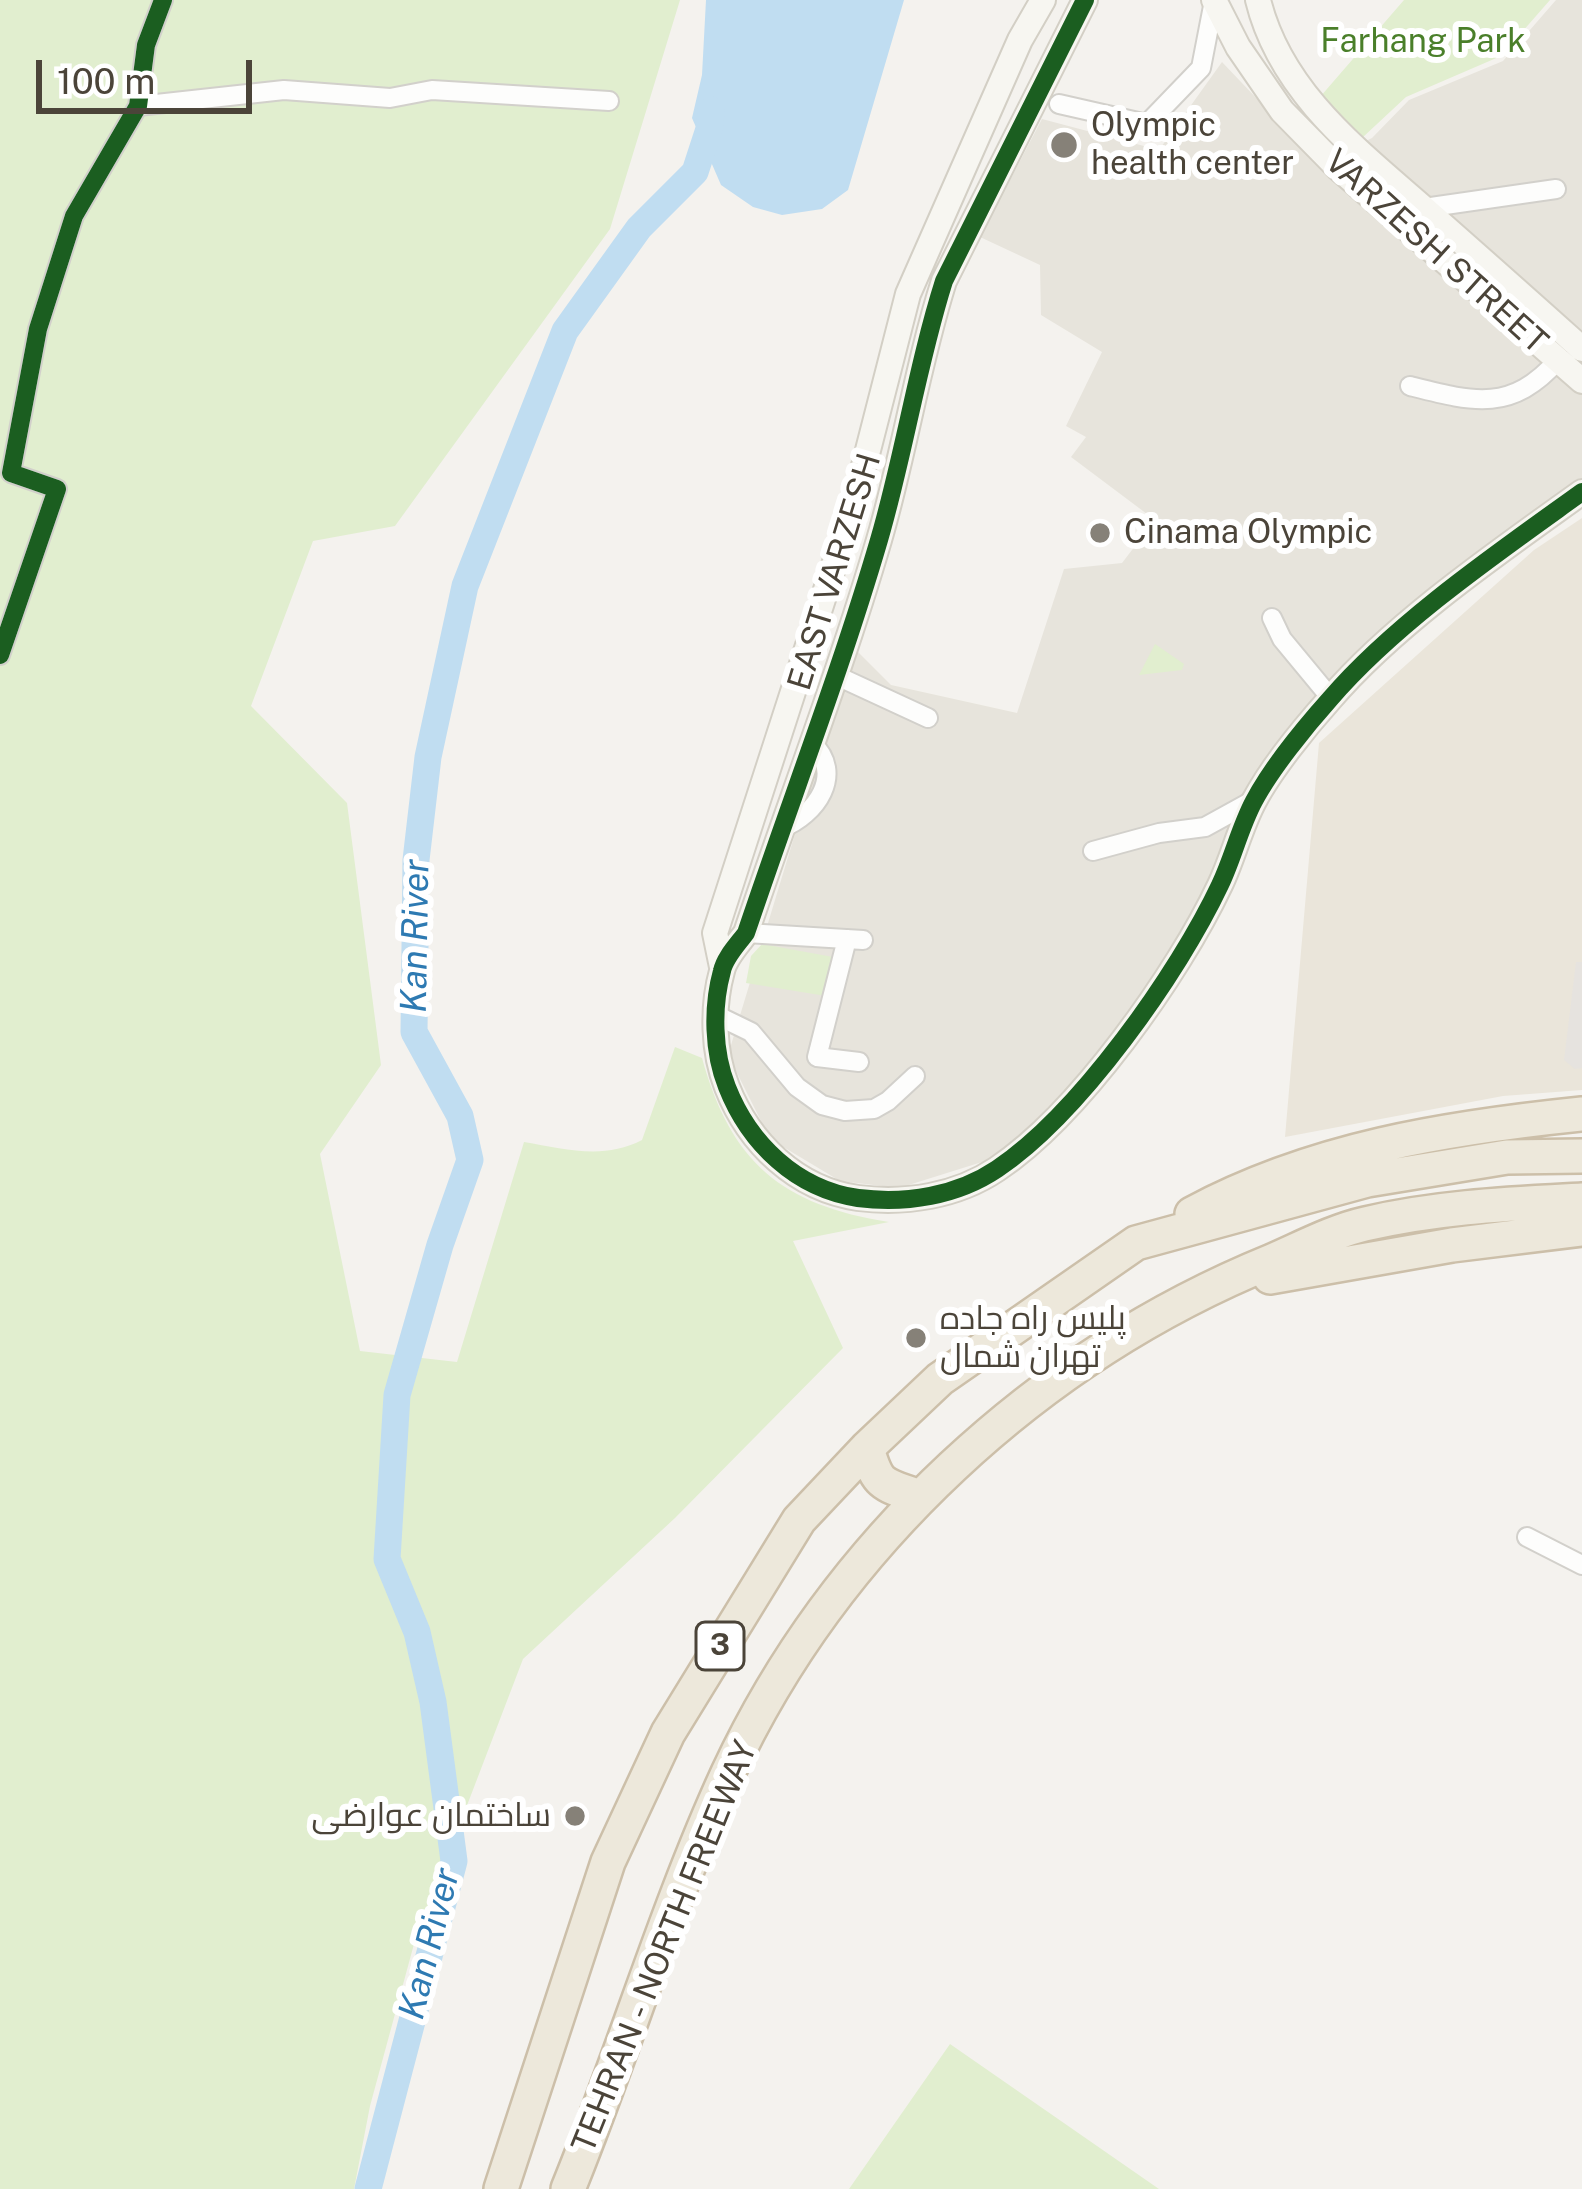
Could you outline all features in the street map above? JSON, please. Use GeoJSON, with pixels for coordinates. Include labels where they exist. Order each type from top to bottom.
{"type":"FeatureCollection","features":[{"type":"Feature","properties":{"kind":"highway"},"geometry":{"type":"LineString","coordinates":[[1136,1244],[1228,1194],[1360,1147],[1582,1114]]}},
{"type":"Feature","properties":{"kind":"highway","name":"TEHRAN - NORTH FREEWAY"},"geometry":{"type":"LineString","coordinates":[[501,2189],[608,1862],[668,1733],[799,1520],[867,1448],[940,1379],[1136,1244],[1367,1180],[1507,1157],[1582,1156]]}},
{"type":"Feature","properties":{"kind":"highway","name":"TEHRAN - NORTH FREEWAY"},"geometry":{"type":"LineString","coordinates":[[568,2189],[729,1772],[790,1660],[838,1590],[919,1497],[1016,1412],[1203,1289],[1360,1225],[1456,1207],[1582,1200]]}},
{"type":"Feature","properties":{"kind":"highway"},"geometry":{"type":"LineString","coordinates":[[1203,1289],[1452,1245],[1582,1229]]}},
{"type":"Feature","properties":{"kind":"highway"},"geometry":{"type":"LineString","coordinates":[[867,1448],[875,1478],[886,1487],[919,1497]]}},
{"type":"Feature","properties":{"kind":"street"},"geometry":{"type":"LineString","coordinates":[[0,655],[57,489],[11,472],[38,329],[74,216],[138,106],[146,45],[163,0]]}},
{"type":"Feature","properties":{"kind":"street"},"geometry":{"type":"LineString","coordinates":[[722,967],[715,933],[856,497],[908,294],[1020,40],[1043,0]]}},
{"type":"Feature","properties":{"kind":"street","name":"EAST VARZESH"},"geometry":{"type":"LineString","coordinates":[[1085,0],[944,281],[904,452],[835,675],[746,933],[722,967],[716,1015],[722,1075],[740,1120],[776,1161],[813,1185],[850,1197],[891,1202],[940,1195],[996,1170],[1054,1120],[1163,984],[1220,886],[1254,800]]}},
{"type":"Feature","properties":{"kind":"street","name":"VARZESH STREET"},"geometry":{"type":"LineString","coordinates":[[1258,0],[1276,52],[1304,95],[1356,148],[1582,349]]}},
{"type":"Feature","properties":{"kind":"street"},"geometry":{"type":"LineString","coordinates":[[1059,104],[1147,124],[1201,68],[1217,3]]}},
{"type":"Feature","properties":{"kind":"street","name":"VARZESH STREET"},"geometry":{"type":"LineString","coordinates":[[1217,3],[1238,47],[1296,125],[1582,381]]}},
{"type":"Feature","properties":{"kind":"street"},"geometry":{"type":"LineString","coordinates":[[138,106],[284,90],[390,98],[432,90],[609,101]]}},
{"type":"Feature","properties":{"kind":"street"},"geometry":{"type":"LineString","coordinates":[[1424,208],[1556,189]]}},
{"type":"Feature","properties":{"kind":"street"},"geometry":{"type":"LineString","coordinates":[[1410,386],[1460,399],[1500,400],[1540,380],[1558,360]]}},
{"type":"Feature","properties":{"kind":"street"},"geometry":{"type":"LineString","coordinates":[[1093,850],[1205,827],[1254,800],[1330,698],[1422,612],[1582,492]]}},
{"type":"Feature","properties":{"kind":"street"},"geometry":{"type":"LineString","coordinates":[[1272,618],[1282,638],[1330,698]]}},
{"type":"Feature","properties":{"kind":"street"},"geometry":{"type":"LineString","coordinates":[[835,675],[928,718]]}},
{"type":"Feature","properties":{"kind":"street"},"geometry":{"type":"LineString","coordinates":[[746,933],[855,939],[817,1057],[859,1061]]}},
{"type":"Feature","properties":{"kind":"street"},"geometry":{"type":"LineString","coordinates":[[716,1015],[752,1032],[796,1087],[822,1105],[845,1112],[874,1109],[915,1076]]}},
{"type":"Feature","properties":{"kind":"street"},"geometry":{"type":"LineString","coordinates":[[1527,1538],[1582,1565]]}},
{"type":"Feature","properties":{"kind":"shaded area"},"geometry":{"type":"Polygon","coordinates":[[[1556,0],[1582,0],[1582,482],[1297,720],[1209,897],[1108,1047],[998,1157],[899,1188],[840,1181],[770,1139],[728,1055],[852,646],[891,685],[1017,713],[1064,569],[1122,563],[1155,520],[1071,457],[1086,437],[1066,426],[1102,352],[1041,315],[1040,265],[980,237],[1042,119],[1159,150],[1222,62],[1319,164],[1372,138],[1409,100],[1503,61],[1556,0]]]}},
{"type":"Feature","properties":{"kind":"shaded area"},"geometry":{"type":"Polygon","coordinates":[[[1582,518],[1582,1090],[1503,1096],[1285,1137],[1319,743],[1534,550],[1582,518]]]}},
{"type":"Feature","properties":{"kind":"shaded area"},"geometry":{"type":"Polygon","coordinates":[[[1576,962],[1582,962],[1582,1068],[1575,1069],[1564,1060],[1576,962]]]}},
{"type":"Feature","properties":{"kind":"green space"},"geometry":{"type":"Polygon","coordinates":[[[0,0],[680,0],[610,229],[395,526],[313,541],[251,706],[347,803],[381,1065],[320,1154],[360,1351],[457,1362],[524,1142],[599,1151],[642,1140],[675,1047],[702,1058],[728,1126],[766,1173],[819,1204],[889,1222],[793,1241],[843,1348],[675,1518],[523,1659],[414,1944],[370,2106],[354,2189],[0,2189],[0,0]]]}},
{"type":"Feature","properties":{"kind":"green space","name":"Farhang Park"},"geometry":{"type":"Polygon","coordinates":[[[1404,0],[1550,0],[1501,56],[1406,97],[1362,138],[1320,97],[1404,0]]]}},
{"type":"Feature","properties":{"kind":"green space"},"geometry":{"type":"Polygon","coordinates":[[[1155,644],[1184,664],[1182,670],[1139,675],[1155,644]]]}},
{"type":"Feature","properties":{"kind":"green space"},"geometry":{"type":"Polygon","coordinates":[[[762,944],[833,957],[826,996],[746,983],[751,956],[762,944]]]}},
{"type":"Feature","properties":{"kind":"green space"},"geometry":{"type":"Polygon","coordinates":[[[950,2044],[1159,2189],[849,2189],[950,2044]]]}},
{"type":"Feature","properties":{"kind":"water"},"geometry":{"type":"Polygon","coordinates":[[[706,0],[904,0],[848,190],[822,209],[782,215],[753,207],[721,185],[692,118],[702,75],[706,0]]]}},
{"type":"Feature","properties":{"kind":"waterway","name":"Kan River"},"geometry":{"type":"LineString","coordinates":[[368,2189],[454,1861],[433,1702],[417,1632],[387,1559],[397,1395],[470,1160],[460,1116],[414,1032],[416,860],[428,757],[465,586],[565,331],[639,228],[695,172],[711,110]]}},
{"type":"Feature","properties":{"kind":"cycle path"},"geometry":{"type":"LineString","coordinates":[[0,655],[57,489],[11,473],[38,329],[74,216],[138,106],[146,45],[163,0]]}},
{"type":"Feature","properties":{"kind":"cycle path"},"geometry":{"type":"LineString","coordinates":[[1085,0],[944,281],[864,590],[746,933],[722,971],[715,1029],[722,1073],[748,1127],[778,1160],[835,1193],[894,1200],[965,1186],[1028,1145],[1093,1078],[1153,999],[1202,920],[1261,789],[1320,710],[1417,616],[1582,492]]}},
{"type":"Feature","properties":{"kind":"place","name":"Olympic health center"},"geometry":{"type":"Point","coordinates":[1064,145]}},
{"type":"Feature","properties":{"kind":"place","name":"Cinama Olympic"},"geometry":{"type":"Point","coordinates":[1100,533]}},
{"type":"Feature","properties":{"kind":"place","name":"پلیس راه جاده تهران شمال"},"geometry":{"type":"Point","coordinates":[916,1338]}},
{"type":"Feature","properties":{"kind":"place","name":"ساختمان عوارضی"},"geometry":{"type":"Point","coordinates":[575,1816]}}]}
